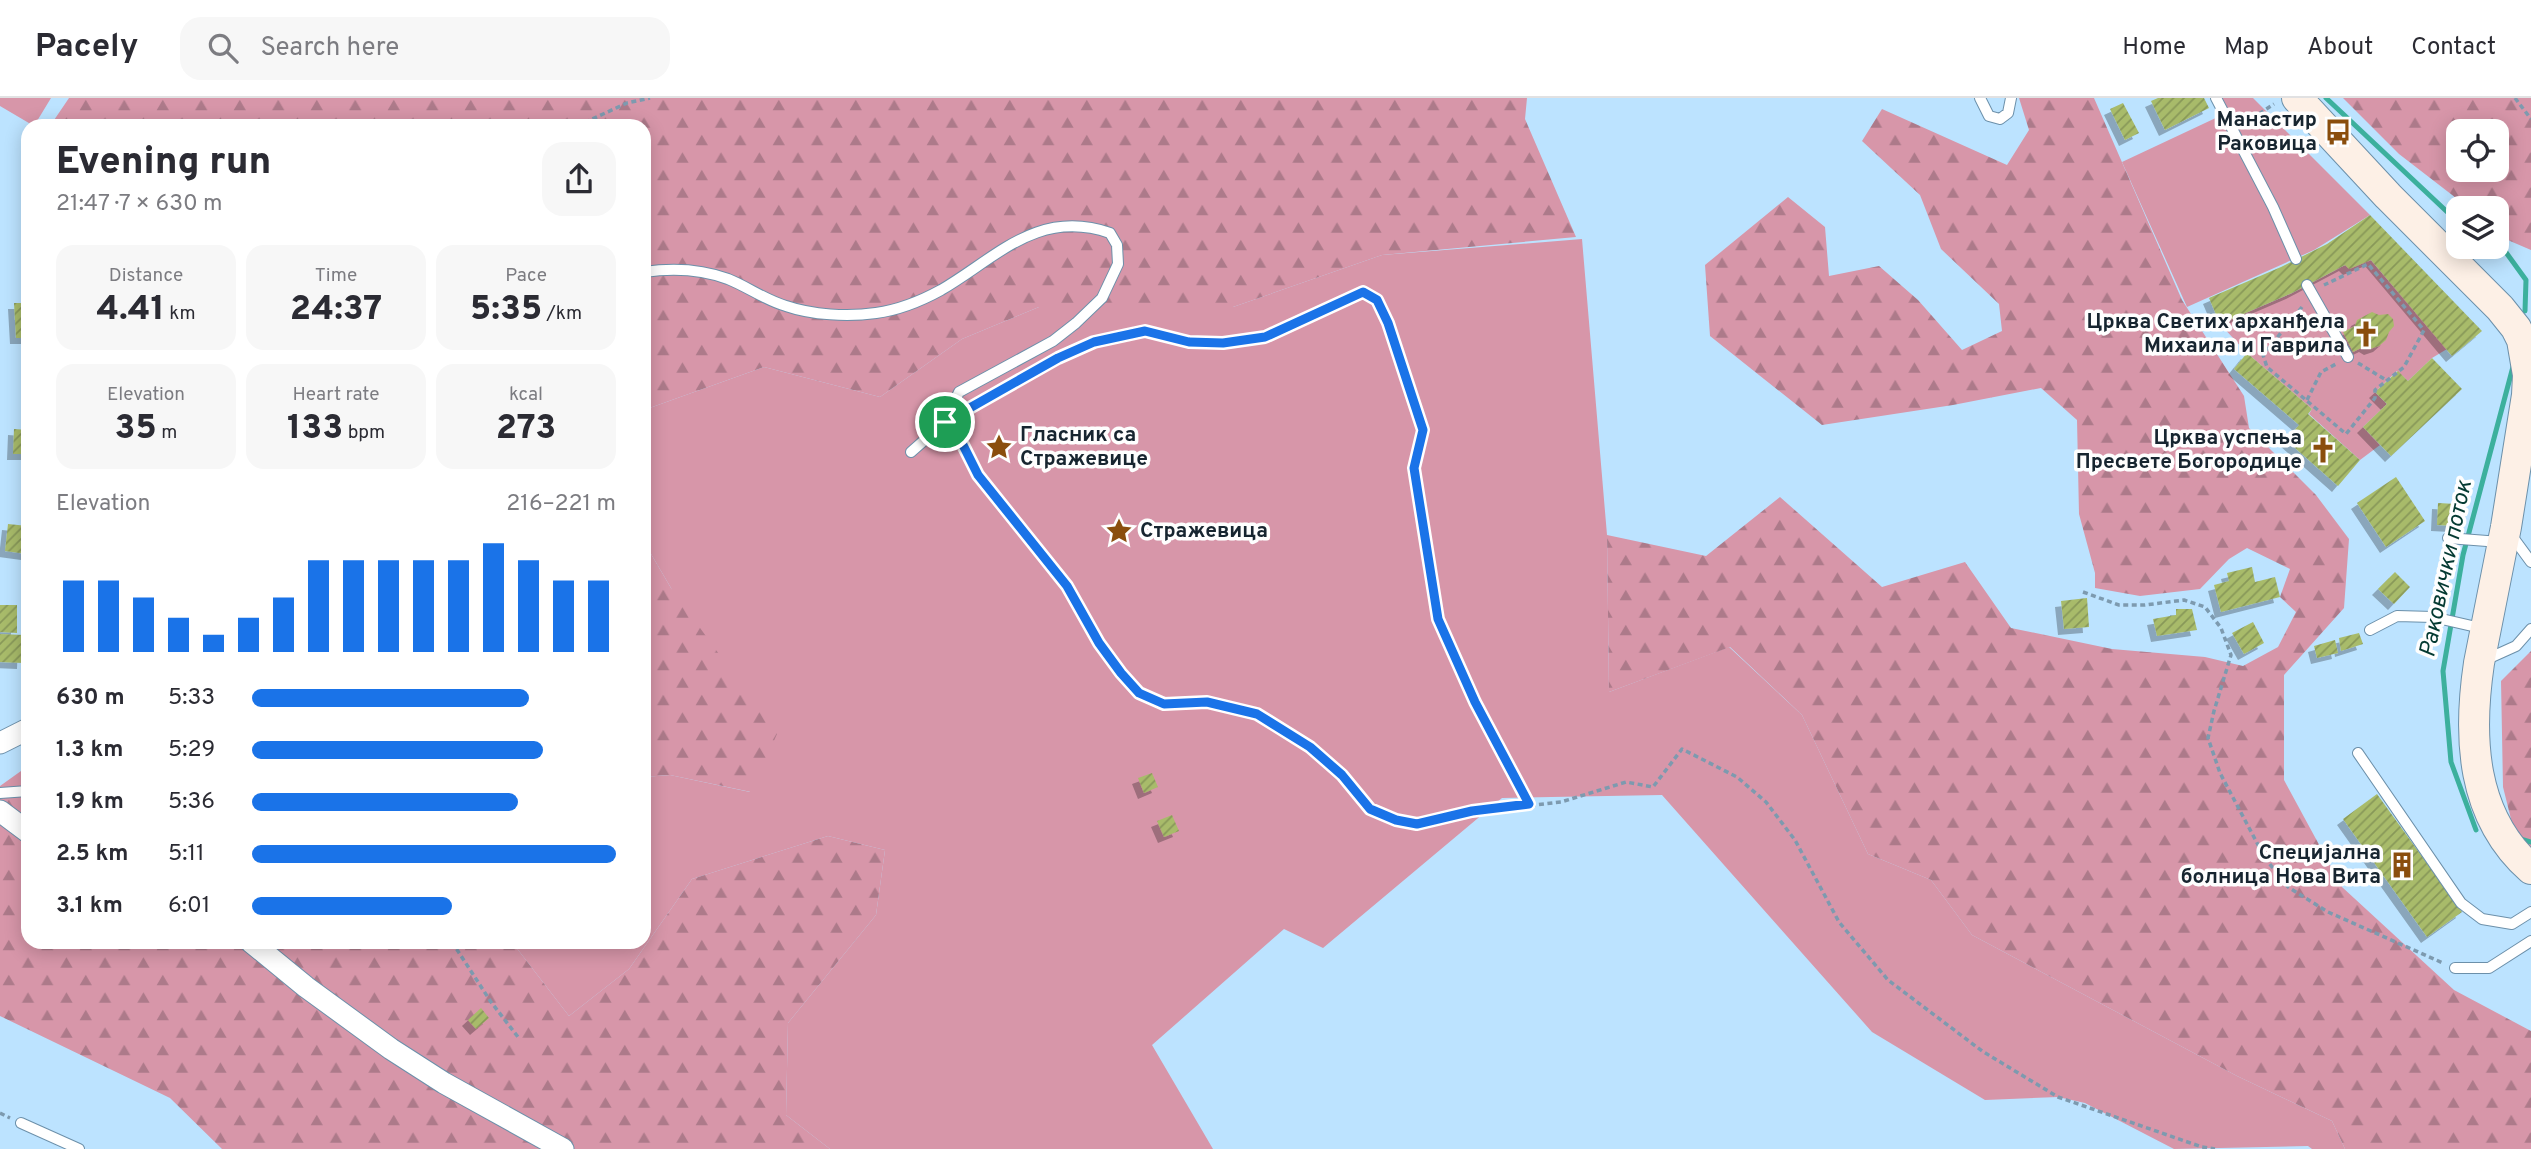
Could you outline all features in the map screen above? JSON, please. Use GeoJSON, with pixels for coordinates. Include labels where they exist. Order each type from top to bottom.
{"type":"FeatureCollection","features":[{"type":"Feature","properties":{"kind":"main road"},"geometry":{"type":"LineString","coordinates":[[2297,98],[2388,196],[2500,308],[2516,328],[2528,358],[2525,420],[2475,627],[2479,663],[2473,746],[2477,774],[2495,822],[2522,862],[2531,869]]}},
{"type":"Feature","properties":{"kind":"street"},"geometry":{"type":"LineString","coordinates":[[0,743],[21,732]]}},
{"type":"Feature","properties":{"kind":"street"},"geometry":{"type":"LineString","coordinates":[[0,811],[21,827]]}},
{"type":"Feature","properties":{"kind":"street"},"geometry":{"type":"LineString","coordinates":[[260,949],[306,987],[391,1049],[444,1083],[563,1149]]}},
{"type":"Feature","properties":{"kind":"lane"},"geometry":{"type":"LineString","coordinates":[[1980,98],[1989,117],[2000,118],[2008,113],[2011,98]]}},
{"type":"Feature","properties":{"kind":"lane"},"geometry":{"type":"LineString","coordinates":[[2216,98],[2273,207],[2296,259]]}},
{"type":"Feature","properties":{"kind":"lane"},"geometry":{"type":"LineString","coordinates":[[651,271],[670,268],[727,278],[782,305],[802,311],[875,313],[915,303],[941,290],[1013,242],[1033,234],[1082,226],[1110,233],[1117,245],[1118,264],[1102,298],[1053,341],[959,392],[945,422],[911,452]]}},
{"type":"Feature","properties":{"kind":"lane"},"geometry":{"type":"LineString","coordinates":[[2307,285],[2348,357]]}},
{"type":"Feature","properties":{"kind":"lane"},"geometry":{"type":"LineString","coordinates":[[945,422],[962,443],[978,475],[1067,586]]}},
{"type":"Feature","properties":{"kind":"lane"},"geometry":{"type":"LineString","coordinates":[[2451,539],[2496,537],[2531,562]]}},
{"type":"Feature","properties":{"kind":"lane"},"geometry":{"type":"LineString","coordinates":[[2370,630],[2397,616],[2440,618],[2475,627]]}},
{"type":"Feature","properties":{"kind":"lane"},"geometry":{"type":"LineString","coordinates":[[2479,663],[2516,646],[2531,629]]}},
{"type":"Feature","properties":{"kind":"lane"},"geometry":{"type":"LineString","coordinates":[[2358,753],[2461,903],[2482,919],[2512,924],[2531,912]]}},
{"type":"Feature","properties":{"kind":"lane"},"geometry":{"type":"LineString","coordinates":[[0,793],[21,792]]}},
{"type":"Feature","properties":{"kind":"lane"},"geometry":{"type":"LineString","coordinates":[[2455,968],[2489,968],[2531,941]]}},
{"type":"Feature","properties":{"kind":"lane"},"geometry":{"type":"LineString","coordinates":[[21,1123],[79,1149]]}},
{"type":"Feature","properties":{"kind":"path"},"geometry":{"type":"LineString","coordinates":[[592,119],[627,103],[650,98]]}},
{"type":"Feature","properties":{"kind":"path"},"geometry":{"type":"LineString","coordinates":[[2233,130],[2281,98]]}},
{"type":"Feature","properties":{"kind":"path"},"geometry":{"type":"LineString","coordinates":[[2515,98],[2531,119]]}},
{"type":"Feature","properties":{"kind":"path"},"geometry":{"type":"LineString","coordinates":[[945,422],[1058,358],[1094,342],[1145,331],[1189,342],[1223,343],[1265,337],[1363,292],[1377,300],[1388,323],[1423,430],[1414,468],[1438,619],[1475,702],[1529,804]]}},
{"type":"Feature","properties":{"kind":"path"},"geometry":{"type":"LineString","coordinates":[[2307,401],[2320,372],[2348,357],[2386,380]]}},
{"type":"Feature","properties":{"kind":"path"},"geometry":{"type":"LineString","coordinates":[[1067,586],[1099,643],[1139,693],[1164,704],[1207,702],[1257,714],[1310,747],[1342,775],[1370,809],[1396,820],[1417,824],[1472,811],[1561,802],[1626,782],[1653,787],[1682,749],[1706,759],[1737,777],[1766,802],[1795,840],[1839,922],[1888,980],[1982,1051],[2058,1097],[2202,1147],[2215,1149]]}},
{"type":"Feature","properties":{"kind":"path"},"geometry":{"type":"LineString","coordinates":[[2084,592],[2119,605],[2185,600],[2205,607],[2221,628],[2231,655],[2208,738],[2220,773],[2265,858],[2288,887],[2328,912],[2455,968]]}},
{"type":"Feature","properties":{"kind":"path"},"geometry":{"type":"LineString","coordinates":[[457,949],[518,1037]]}},
{"type":"Feature","properties":{"kind":"green space"},"geometry":{"type":"Polygon","coordinates":[[[0,98],[51,98],[38,119],[22,119],[0,106],[0,98]]]}},
{"type":"Feature","properties":{"kind":"green space"},"geometry":{"type":"Polygon","coordinates":[[[69,98],[1527,98],[1525,119],[1576,237],[1382,255],[1233,307],[1039,307],[962,339],[880,397],[764,367],[651,407],[651,119],[55,119],[69,98]]]}},
{"type":"Feature","properties":{"kind":"green space"},"geometry":{"type":"Polygon","coordinates":[[[2019,98],[2094,98],[2182,300],[2244,396],[2249,428],[2316,495],[2349,539],[2344,608],[2284,675],[2284,780],[2342,887],[2454,990],[2531,1031],[2531,1149],[2345,1149],[2332,1121],[2237,1076],[1972,935],[1931,880],[1868,854],[1802,715],[1730,647],[1609,692],[1607,535],[1706,556],[1780,497],[1882,587],[1965,562],[2011,628],[2112,649],[2205,657],[2243,666],[2278,647],[2296,612],[2280,597],[2290,569],[2247,548],[2229,559],[2200,589],[2140,596],[2095,588],[2095,573],[2079,514],[2077,420],[2041,388],[1953,405],[1822,425],[1710,336],[1705,265],[1788,197],[1825,227],[1829,276],[1879,266],[1918,300],[1962,350],[2002,331],[1999,304],[1941,249],[1920,195],[1862,141],[1882,109],[2007,165],[2029,130],[2019,98]]]}},
{"type":"Feature","properties":{"kind":"green space"},"geometry":{"type":"Polygon","coordinates":[[[2212,98],[2253,98],[2370,215],[2314,250],[2187,307],[2122,162],[2220,116],[2212,98]]]}},
{"type":"Feature","properties":{"kind":"green space"},"geometry":{"type":"Polygon","coordinates":[[[2343,98],[2531,98],[2531,250],[2509,240],[2509,196],[2453,196],[2399,154],[2343,98]]]}},
{"type":"Feature","properties":{"kind":"green space"},"geometry":{"type":"Polygon","coordinates":[[[1582,239],[1607,535],[1609,692],[1729,647],[1802,715],[1868,854],[1931,880],[1972,935],[2237,1076],[2332,1121],[2345,1149],[2312,1149],[2308,1146],[2174,1149],[2085,1103],[2058,1097],[1985,1100],[1872,1032],[1662,795],[1502,798],[1323,948],[1284,929],[1152,1045],[1213,1149],[830,1149],[786,1115],[788,1023],[876,915],[885,850],[828,836],[692,879],[651,938],[651,776],[670,775],[750,792],[671,588],[651,554],[651,407],[764,367],[880,397],[962,339],[1039,307],[1233,307],[1382,255],[1582,239]]]}},
{"type":"Feature","properties":{"kind":"green space"},"geometry":{"type":"Polygon","coordinates":[[[2371,260],[2447,349],[2432,358],[2408,381],[2397,371],[2375,392],[2387,404],[2363,427],[2380,445],[2360,460],[2309,414],[2312,409],[2247,353],[2220,324],[2292,293],[2345,265],[2371,260]]]}},
{"type":"Feature","properties":{"kind":"green space"},"geometry":{"type":"Polygon","coordinates":[[[651,554],[671,588],[777,734],[751,792],[670,775],[651,776],[651,554]]]}},
{"type":"Feature","properties":{"kind":"green space"},"geometry":{"type":"Polygon","coordinates":[[[2531,651],[2531,849],[2513,827],[2503,787],[2501,681],[2531,651]]]}},
{"type":"Feature","properties":{"kind":"green space"},"geometry":{"type":"Polygon","coordinates":[[[21,771],[21,949],[517,949],[569,1016],[629,969],[643,949],[651,949],[651,938],[692,879],[828,836],[885,850],[876,915],[788,1023],[786,1115],[830,1149],[222,1149],[170,1098],[0,1016],[0,786],[21,771]]]}},
{"type":"Feature","properties":{"kind":"green space"},"geometry":{"type":"Polygon","coordinates":[[[517,949],[643,949],[629,969],[569,1016],[517,949]]]}},
{"type":"Feature","properties":{"kind":"building"},"geometry":{"type":"Polygon","coordinates":[[[2158,98],[2204,98],[2209,108],[2165,130],[2151,101],[2158,98]]]}},
{"type":"Feature","properties":{"kind":"building"},"geometry":{"type":"Polygon","coordinates":[[[2123,103],[2139,133],[2125,140],[2110,109],[2123,103]]]}},
{"type":"Feature","properties":{"kind":"building"},"geometry":{"type":"Polygon","coordinates":[[[2370,215],[2482,331],[2452,356],[2371,260],[2349,269],[2345,265],[2292,293],[2220,324],[2209,298],[2327,244],[2370,215]]]}},
{"type":"Feature","properties":{"kind":"building"},"geometry":{"type":"Polygon","coordinates":[[[14,303],[21,303],[21,338],[16,338],[14,303]]]}},
{"type":"Feature","properties":{"kind":"building","name":"Црква Светих арханђела Михаила и Гаврила"},"geometry":{"type":"Polygon","coordinates":[[[2372,312],[2379,315],[2388,314],[2393,319],[2394,326],[2379,346],[2370,349],[2365,346],[2353,352],[2343,332],[2372,312]]]}},
{"type":"Feature","properties":{"kind":"building"},"geometry":{"type":"Polygon","coordinates":[[[2247,353],[2312,409],[2308,414],[2360,460],[2338,486],[2286,440],[2299,425],[2234,369],[2247,353]]]}},
{"type":"Feature","properties":{"kind":"building"},"geometry":{"type":"Polygon","coordinates":[[[2432,358],[2462,389],[2391,456],[2363,427],[2387,404],[2375,392],[2398,371],[2408,381],[2432,358]]]}},
{"type":"Feature","properties":{"kind":"building"},"geometry":{"type":"Polygon","coordinates":[[[14,429],[21,430],[21,454],[13,454],[14,429]]]}},
{"type":"Feature","properties":{"kind":"building"},"geometry":{"type":"Polygon","coordinates":[[[2396,477],[2425,521],[2386,547],[2357,503],[2396,477]]]}},
{"type":"Feature","properties":{"kind":"building"},"geometry":{"type":"Polygon","coordinates":[[[2438,503],[2456,504],[2456,526],[2437,525],[2438,503]]]}},
{"type":"Feature","properties":{"kind":"building"},"geometry":{"type":"Polygon","coordinates":[[[8,524],[21,525],[21,553],[5,551],[8,524]]]}},
{"type":"Feature","properties":{"kind":"building"},"geometry":{"type":"Polygon","coordinates":[[[2252,567],[2255,582],[2275,577],[2280,597],[2221,612],[2214,585],[2229,581],[2227,573],[2252,567]]]}},
{"type":"Feature","properties":{"kind":"building"},"geometry":{"type":"Polygon","coordinates":[[[2395,572],[2410,587],[2394,604],[2378,589],[2395,572]]]}},
{"type":"Feature","properties":{"kind":"building"},"geometry":{"type":"Polygon","coordinates":[[[2087,598],[2089,627],[2064,629],[2061,601],[2087,598]]]}},
{"type":"Feature","properties":{"kind":"building"},"geometry":{"type":"Polygon","coordinates":[[[0,605],[17,605],[17,633],[0,632],[0,605]]]}},
{"type":"Feature","properties":{"kind":"building"},"geometry":{"type":"Polygon","coordinates":[[[2176,609],[2192,609],[2197,630],[2157,636],[2153,619],[2176,615],[2176,609]]]}},
{"type":"Feature","properties":{"kind":"building"},"geometry":{"type":"Polygon","coordinates":[[[2253,622],[2264,643],[2244,654],[2232,633],[2253,622]]]}},
{"type":"Feature","properties":{"kind":"building"},"geometry":{"type":"Polygon","coordinates":[[[2359,633],[2363,644],[2341,651],[2339,638],[2359,633]]]}},
{"type":"Feature","properties":{"kind":"building"},"geometry":{"type":"Polygon","coordinates":[[[0,634],[21,635],[21,663],[0,662],[0,634]]]}},
{"type":"Feature","properties":{"kind":"building"},"geometry":{"type":"Polygon","coordinates":[[[2335,640],[2338,653],[2317,658],[2314,646],[2335,640]]]}},
{"type":"Feature","properties":{"kind":"building"},"geometry":{"type":"Polygon","coordinates":[[[1152,773],[1158,787],[1144,793],[1138,778],[1152,773]]]}},
{"type":"Feature","properties":{"kind":"building","name":"Специјална болница Нова Вита"},"geometry":{"type":"Polygon","coordinates":[[[2377,794],[2462,912],[2427,937],[2343,819],[2377,794]]]}},
{"type":"Feature","properties":{"kind":"building"},"geometry":{"type":"Polygon","coordinates":[[[1172,815],[1179,831],[1164,837],[1157,821],[1172,815]]]}},
{"type":"Feature","properties":{"kind":"building"},"geometry":{"type":"Polygon","coordinates":[[[481,1008],[489,1018],[476,1029],[468,1020],[481,1008]]]}},
{"type":"Feature","properties":{"kind":"waterway","name":"Раковички поток"},"geometry":{"type":"LineString","coordinates":[[2326,98],[2446,211]]}},
{"type":"Feature","properties":{"kind":"waterway","name":"Раковички поток"},"geometry":{"type":"LineString","coordinates":[[2509,257],[2526,280],[2525,311]]}},
{"type":"Feature","properties":{"kind":"waterway","name":"Раковички поток"},"geometry":{"type":"LineString","coordinates":[[2476,830],[2451,762],[2443,671],[2463,555],[2514,363]]}},
{"type":"Feature","properties":{"kind":"waterway","name":"Раковички поток"},"geometry":{"type":"LineString","coordinates":[[2517,838],[2531,842]]}},
{"type":"Feature","properties":{"kind":"place","name":"Манастир Раковица"},"geometry":{"type":"Point","coordinates":[2338,132]}},
{"type":"Feature","properties":{"kind":"place","name":"Црква Светих арханђела Михаила и Гаврила"},"geometry":{"type":"Point","coordinates":[2366,334]}},
{"type":"Feature","properties":{"kind":"place","name":"Гласник са Стражевице"},"geometry":{"type":"Point","coordinates":[999,447]}},
{"type":"Feature","properties":{"kind":"place","name":"Црква успења Пресвете Богородице"},"geometry":{"type":"Point","coordinates":[2323,450]}},
{"type":"Feature","properties":{"kind":"place","name":"Стражевица"},"geometry":{"type":"Point","coordinates":[1119,531]}},
{"type":"Feature","properties":{"kind":"place","name":"Специјална болница Нова Вита"},"geometry":{"type":"Point","coordinates":[2402,865]}},
{"type":"Feature","properties":{"kind":"route"},"geometry":{"type":"LineString","coordinates":[[1363,292],[1377,300],[1388,323],[1423,430],[1414,468],[1416,494],[1438,619],[1475,702],[1529,804],[1472,811],[1417,824],[1396,820],[1370,809],[1342,775],[1310,747],[1257,714],[1207,702],[1164,704],[1139,693],[1099,643],[1067,586],[978,475],[962,443],[945,422],[1058,358],[1094,342],[1145,331],[1189,342],[1223,343],[1265,337],[1363,292]]}}]}
